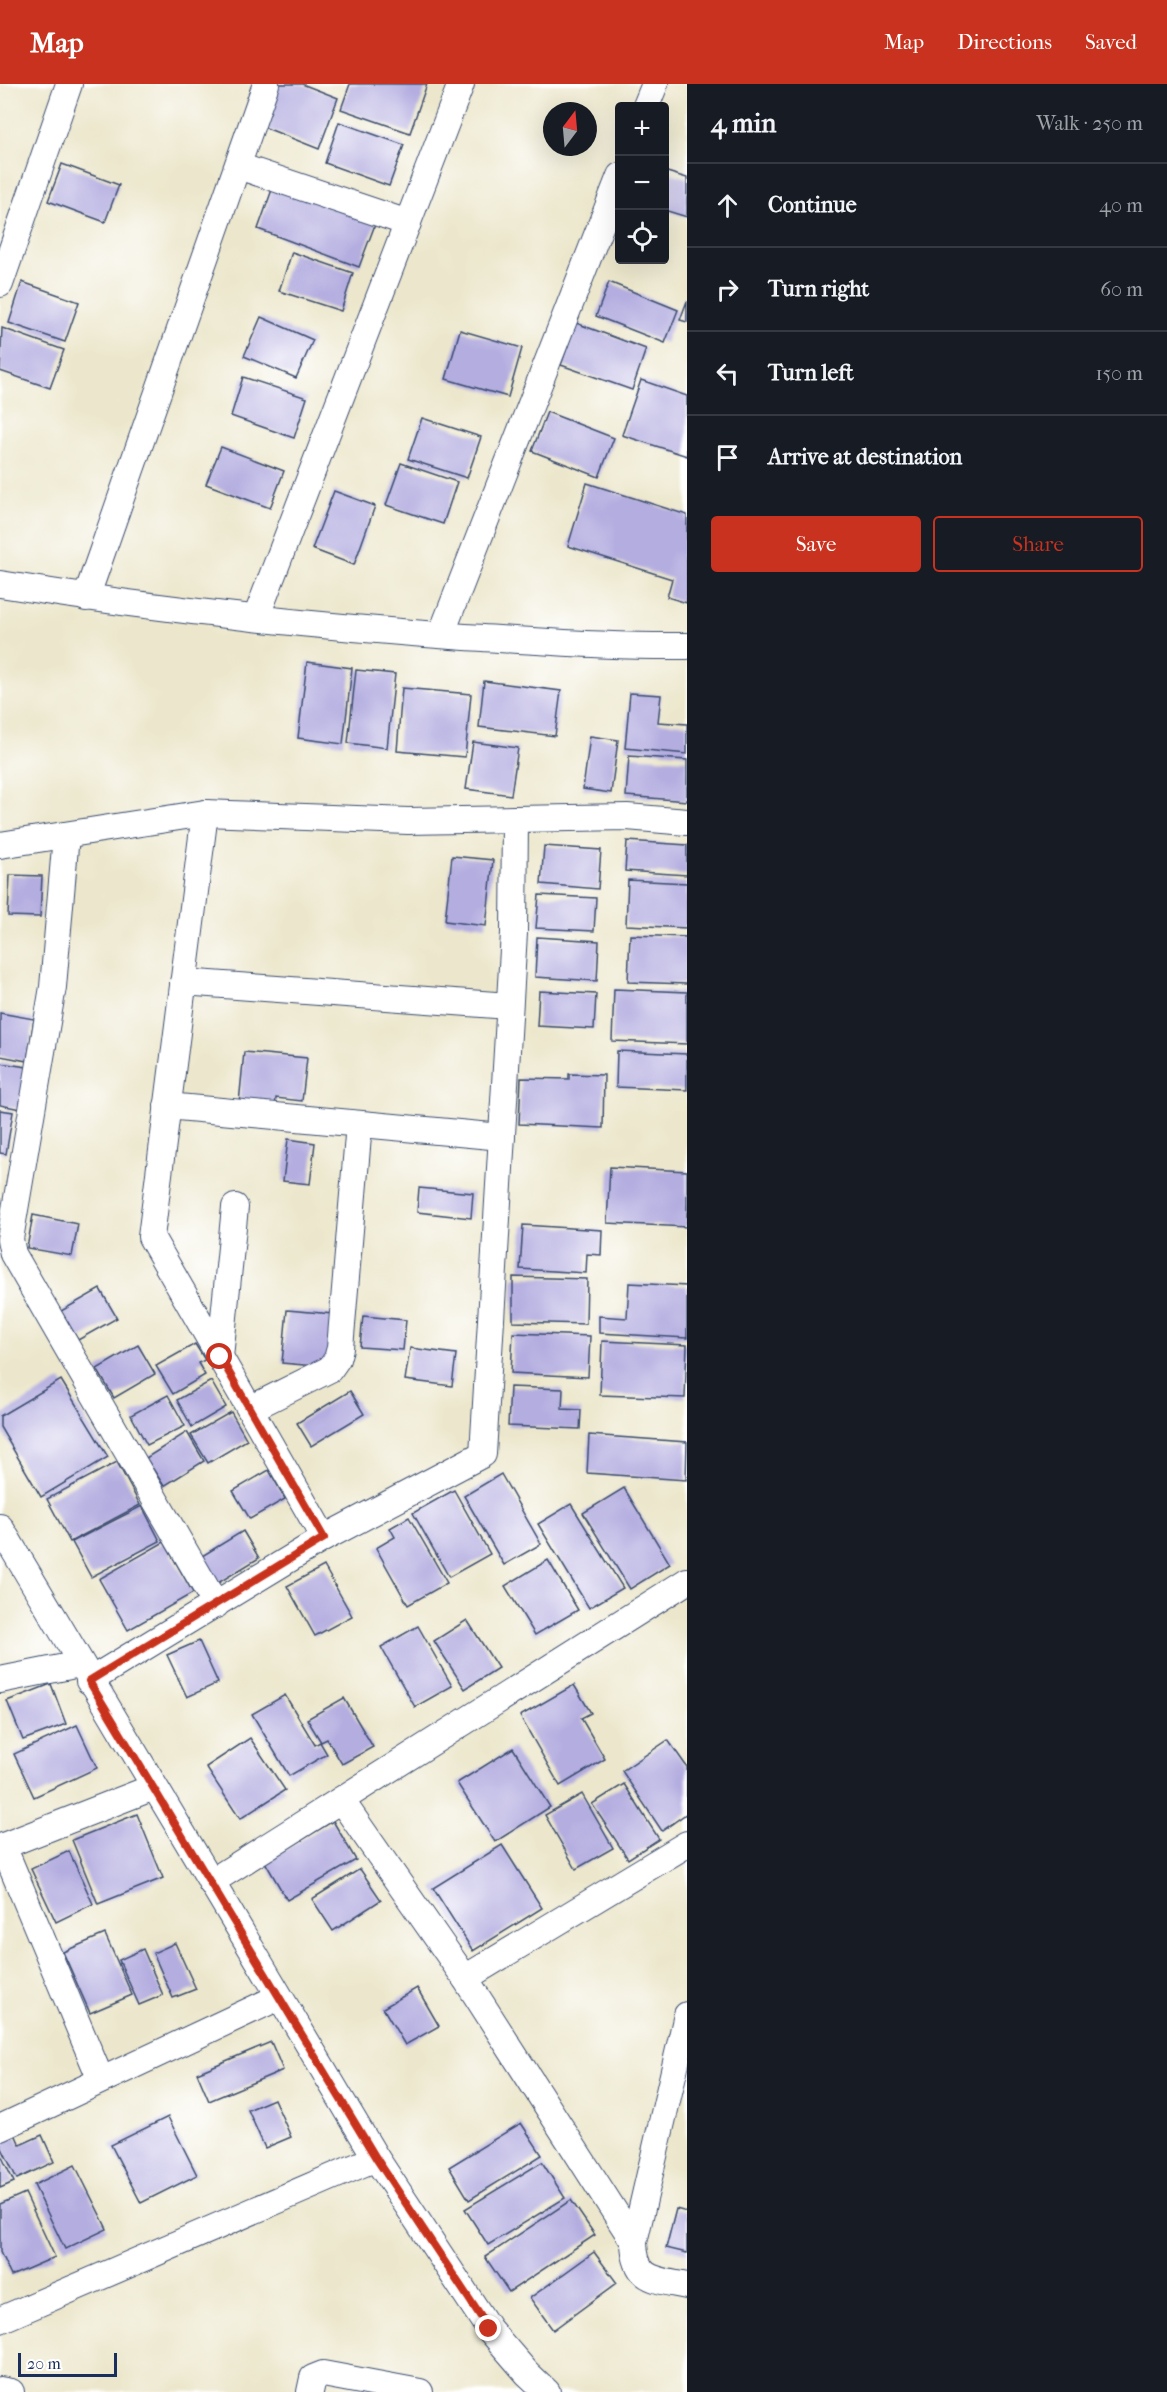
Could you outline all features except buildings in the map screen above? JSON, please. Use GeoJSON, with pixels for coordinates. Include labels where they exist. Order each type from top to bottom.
{"type":"FeatureCollection","features":[{"type":"Feature","properties":{"kind":"street"},"geometry":{"type":"LineString","coordinates":[[0,284],[7,241],[69,84]]}},
{"type":"Feature","properties":{"kind":"street"},"geometry":{"type":"LineString","coordinates":[[86,598],[266,84]]}},
{"type":"Feature","properties":{"kind":"street"},"geometry":{"type":"LineString","coordinates":[[256,618],[461,84]]}},
{"type":"Feature","properties":{"kind":"street"},"geometry":{"type":"LineString","coordinates":[[648,102],[655,84]]}},
{"type":"Feature","properties":{"kind":"street"},"geometry":{"type":"LineString","coordinates":[[238,166],[408,223]]}},
{"type":"Feature","properties":{"kind":"street"},"geometry":{"type":"LineString","coordinates":[[441,635],[615,189]]}},
{"type":"Feature","properties":{"kind":"street"},"geometry":{"type":"LineString","coordinates":[[0,584],[86,598],[357,629],[623,647],[687,646]]}},
{"type":"Feature","properties":{"kind":"street"},"geometry":{"type":"LineString","coordinates":[[205,813],[151,1237],[324,1538]]}},
{"type":"Feature","properties":{"kind":"street"},"geometry":{"type":"LineString","coordinates":[[0,845],[205,813],[408,820],[627,817],[687,822]]}},
{"type":"Feature","properties":{"kind":"street"},"geometry":{"type":"LineString","coordinates":[[0,1680],[85,1672],[216,1605],[324,1538],[483,1454],[509,1006],[516,819]]}},
{"type":"Feature","properties":{"kind":"street"},"geometry":{"type":"LineString","coordinates":[[66,835],[53,987],[10,1239],[13,1254],[216,1605]]}},
{"type":"Feature","properties":{"kind":"street"},"geometry":{"type":"LineString","coordinates":[[183,982],[509,1006]]}},
{"type":"Feature","properties":{"kind":"street"},"geometry":{"type":"LineString","coordinates":[[167,1106],[502,1137]]}},
{"type":"Feature","properties":{"kind":"street"},"geometry":{"type":"LineString","coordinates":[[250,1409],[330,1369],[337,1359],[340,1348],[359,1124]]}},
{"type":"Feature","properties":{"kind":"street"},"geometry":{"type":"LineString","coordinates":[[220,1357],[235,1207]]}},
{"type":"Feature","properties":{"kind":"street"},"geometry":{"type":"LineString","coordinates":[[0,1527],[376,2158],[489,2329],[527,2373],[547,2392]]}},
{"type":"Feature","properties":{"kind":"street"},"geometry":{"type":"LineString","coordinates":[[211,1882],[687,1581]]}},
{"type":"Feature","properties":{"kind":"street"},"geometry":{"type":"LineString","coordinates":[[101,2080],[2,1846],[154,1787]]}},
{"type":"Feature","properties":{"kind":"street"},"geometry":{"type":"LineString","coordinates":[[341,1800],[465,1978],[633,2242],[638,2268],[647,2278],[687,2286]]}},
{"type":"Feature","properties":{"kind":"street"},"geometry":{"type":"LineString","coordinates":[[465,1978],[687,1844]]}},
{"type":"Feature","properties":{"kind":"street"},"geometry":{"type":"LineString","coordinates":[[0,2128],[279,1997]]}},
{"type":"Feature","properties":{"kind":"street"},"geometry":{"type":"LineString","coordinates":[[633,2242],[687,2015]]}},
{"type":"Feature","properties":{"kind":"street"},"geometry":{"type":"LineString","coordinates":[[0,2320],[376,2158]]}},
{"type":"Feature","properties":{"kind":"street"},"geometry":{"type":"LineString","coordinates":[[310,2392],[313,2378],[323,2374],[420,2392]]}},
{"type":"Feature","properties":{"kind":"street"},"geometry":{"type":"LineString","coordinates":[[0,2390],[11,2392]]}},
{"type":"Feature","properties":{"kind":"route"},"geometry":{"type":"LineString","coordinates":[[220,1357],[324,1538],[89,1681],[376,2158],[489,2329]]}}]}
